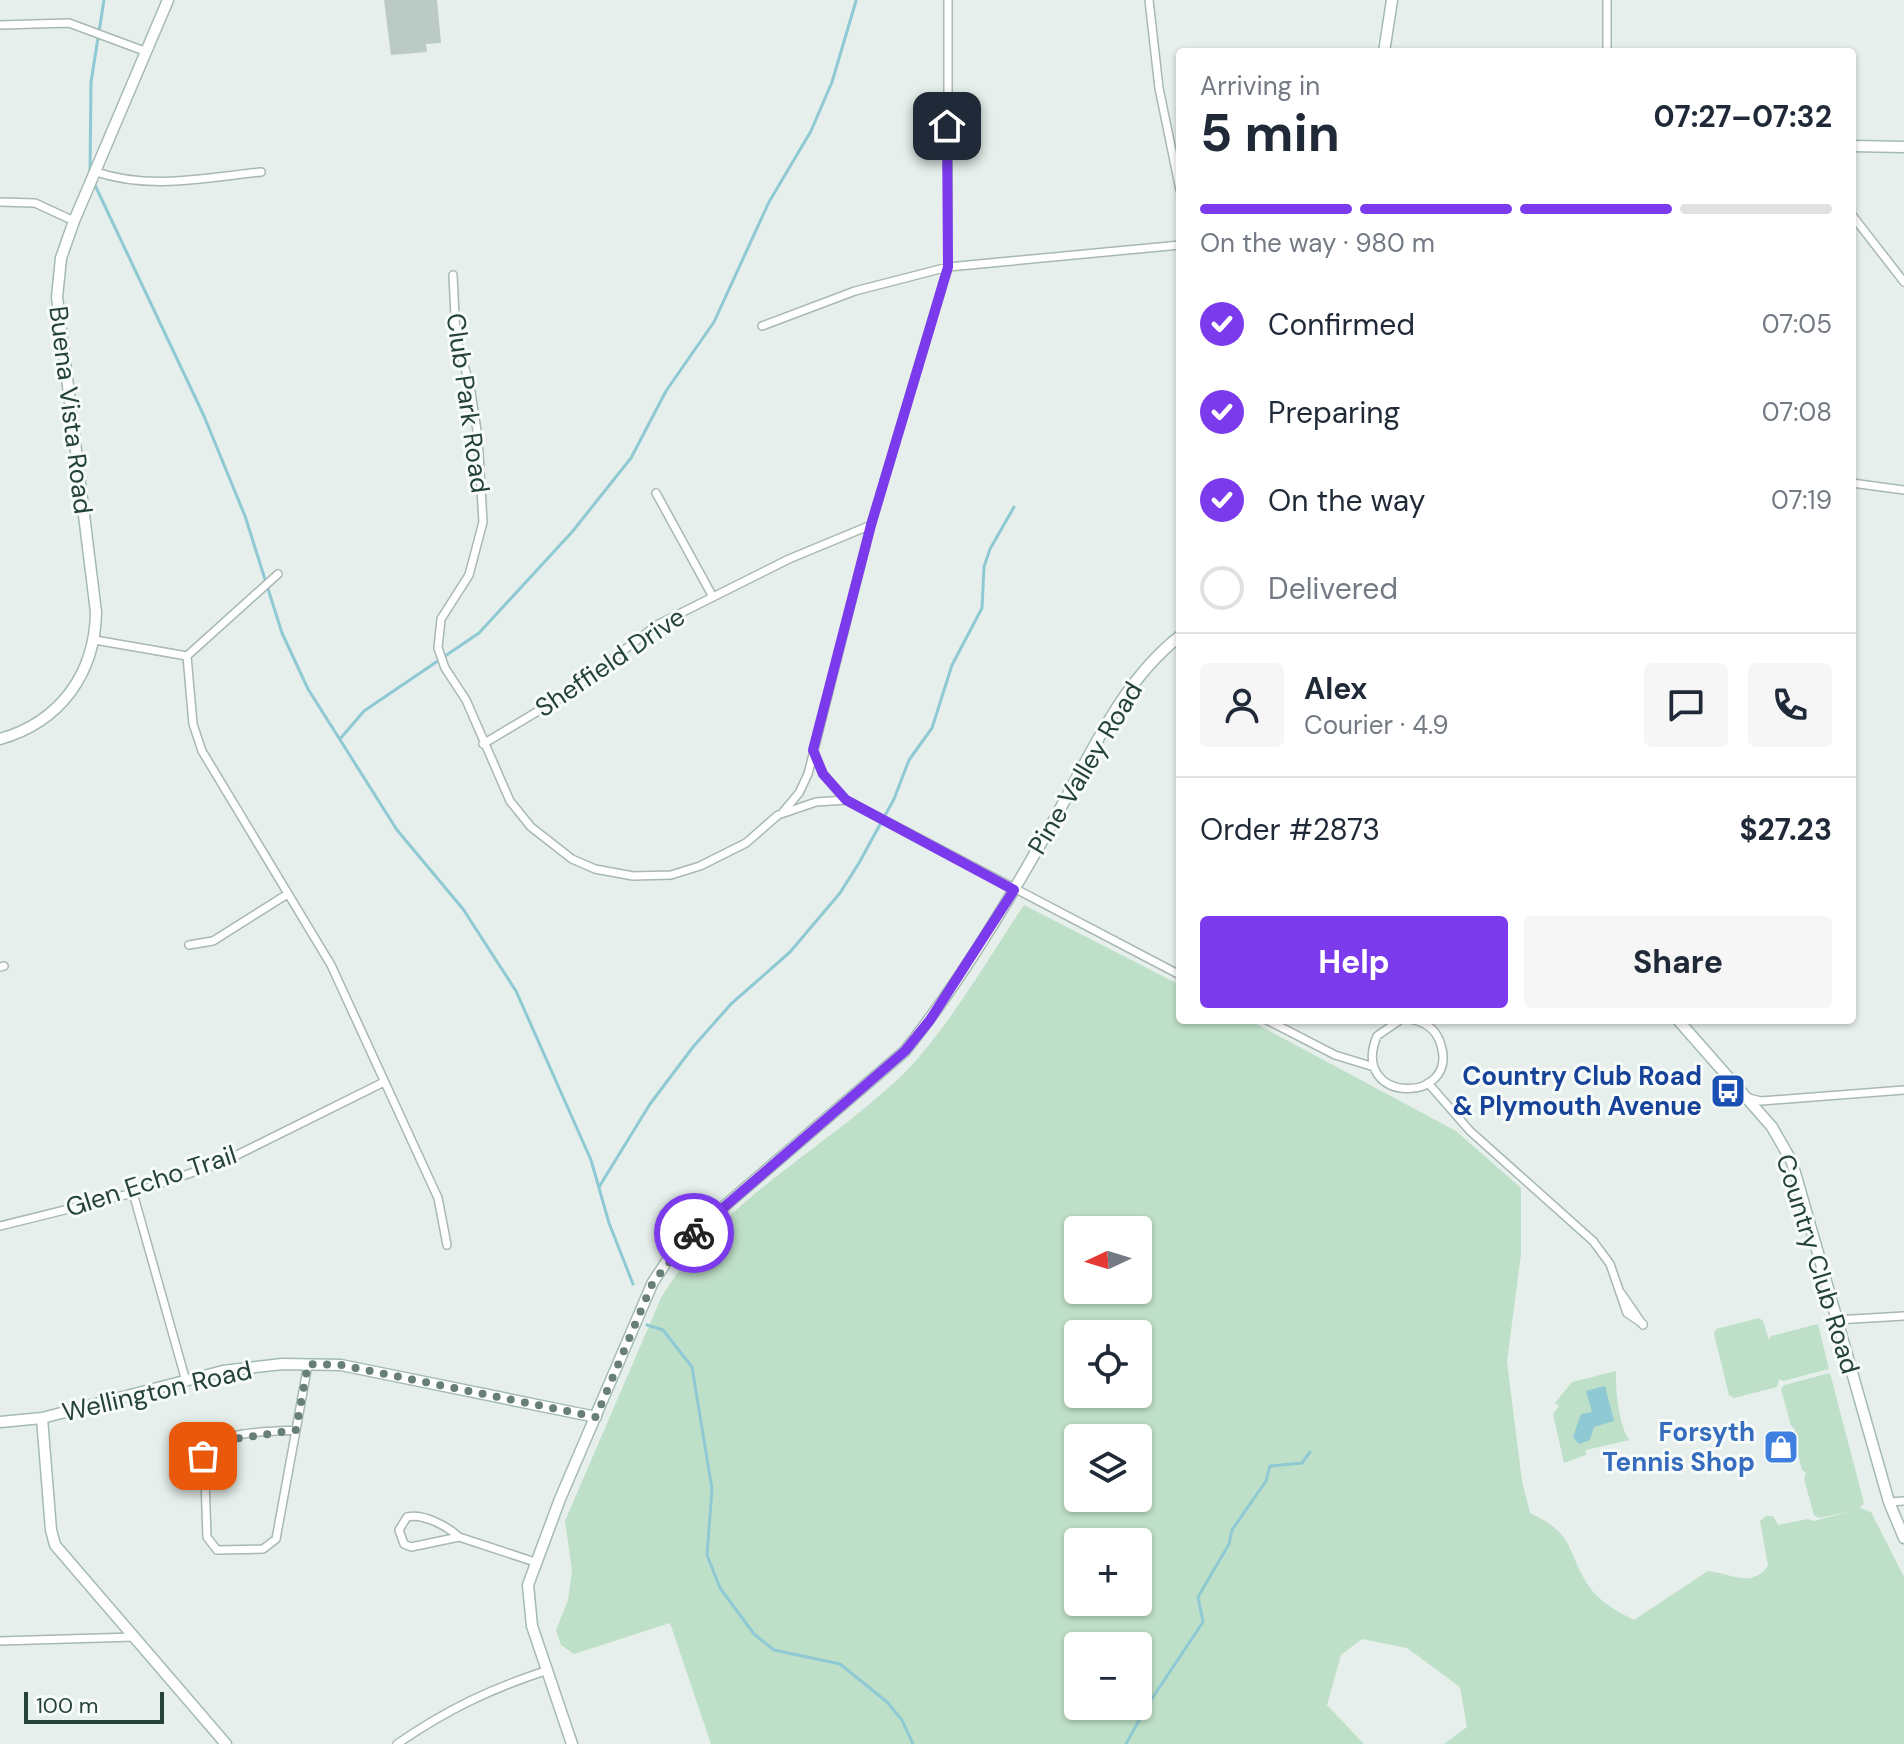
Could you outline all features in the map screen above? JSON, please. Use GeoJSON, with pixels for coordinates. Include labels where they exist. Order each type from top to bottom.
{"type":"FeatureCollection","features":[{"type":"Feature","properties":{"kind":"street","name":"Buena Vista Road"},"geometry":{"type":"LineString","coordinates":[[0,739],[39,722],[62,703],[84,672],[95,640],[96,612],[57,297],[61,258],[168,0]]}},
{"type":"Feature","properties":{"kind":"street"},"geometry":{"type":"LineString","coordinates":[[782,814],[805,782],[871,525],[948,267],[948,0]]}},
{"type":"Feature","properties":{"kind":"street"},"geometry":{"type":"LineString","coordinates":[[1149,0],[1159,88],[1176,171]]}},
{"type":"Feature","properties":{"kind":"street"},"geometry":{"type":"LineString","coordinates":[[1385,48],[1392,0]]}},
{"type":"Feature","properties":{"kind":"street"},"geometry":{"type":"LineString","coordinates":[[1607,0],[1607,48]]}},
{"type":"Feature","properties":{"kind":"street"},"geometry":{"type":"LineString","coordinates":[[0,25],[69,23],[147,52]]}},
{"type":"Feature","properties":{"kind":"street"},"geometry":{"type":"LineString","coordinates":[[1856,146],[1904,147]]}},
{"type":"Feature","properties":{"kind":"street"},"geometry":{"type":"LineString","coordinates":[[96,172],[136,183],[157,183],[261,172]]}},
{"type":"Feature","properties":{"kind":"street"},"geometry":{"type":"LineString","coordinates":[[0,202],[35,203],[74,221]]}},
{"type":"Feature","properties":{"kind":"street"},"geometry":{"type":"LineString","coordinates":[[1856,220],[1904,282]]}},
{"type":"Feature","properties":{"kind":"street"},"geometry":{"type":"LineString","coordinates":[[762,326],[855,291],[948,267],[1176,245]]}},
{"type":"Feature","properties":{"kind":"street","name":"Club Park Road"},"geometry":{"type":"LineString","coordinates":[[453,275],[456,337],[470,386],[478,437],[483,522],[469,575],[438,626],[438,648],[445,668],[466,700],[505,793],[531,827],[572,859],[603,871],[633,876],[680,873],[731,852],[782,814],[816,802],[846,800]]}},
{"type":"Feature","properties":{"kind":"street"},"geometry":{"type":"LineString","coordinates":[[1856,484],[1904,490]]}},
{"type":"Feature","properties":{"kind":"street"},"geometry":{"type":"LineString","coordinates":[[656,493],[713,597]]}},
{"type":"Feature","properties":{"kind":"street","name":"Sheffield Drive"},"geometry":{"type":"LineString","coordinates":[[483,744],[565,695],[657,625],[789,559],[871,525]]}},
{"type":"Feature","properties":{"kind":"street"},"geometry":{"type":"LineString","coordinates":[[187,656],[278,574]]}},
{"type":"Feature","properties":{"kind":"street"},"geometry":{"type":"LineString","coordinates":[[95,640],[187,656]]}},
{"type":"Feature","properties":{"kind":"street","name":"Pine Valley Road"},"geometry":{"type":"LineString","coordinates":[[572,1744],[528,1606],[528,1585],[641,1308],[667,1261],[699,1228],[905,1051],[930,1020],[1014,890],[1119,704],[1141,674],[1176,640]]}},
{"type":"Feature","properties":{"kind":"street"},"geometry":{"type":"LineString","coordinates":[[187,656],[193,724],[199,745],[286,895],[331,965],[438,1198],[447,1245]]}},
{"type":"Feature","properties":{"kind":"street"},"geometry":{"type":"LineString","coordinates":[[813,750],[823,774],[846,800],[1176,973]]}},
{"type":"Feature","properties":{"kind":"street"},"geometry":{"type":"LineString","coordinates":[[189,945],[213,941],[286,895]]}},
{"type":"Feature","properties":{"kind":"street"},"geometry":{"type":"LineString","coordinates":[[1275,1024],[1335,1055],[1374,1067]]}},
{"type":"Feature","properties":{"kind":"street"},"geometry":{"type":"LineString","coordinates":[[1391,1024],[1377,1036],[1372,1056],[1374,1067],[1389,1085],[1400,1090],[1412,1090],[1428,1083],[1439,1070],[1443,1059],[1442,1047],[1431,1024]]}},
{"type":"Feature","properties":{"kind":"street","name":"Country Club Road"},"geometry":{"type":"LineString","coordinates":[[1682,1024],[1772,1127],[1792,1162],[1889,1502],[1904,1538]]}},
{"type":"Feature","properties":{"kind":"street","name":"Glen Echo Trail"},"geometry":{"type":"LineString","coordinates":[[0,1226],[133,1193],[223,1162],[384,1082]]}},
{"type":"Feature","properties":{"kind":"street"},"geometry":{"type":"LineString","coordinates":[[1428,1083],[1470,1131],[1593,1241],[1610,1264],[1627,1313],[1644,1326]]}},
{"type":"Feature","properties":{"kind":"street"},"geometry":{"type":"LineString","coordinates":[[1747,1097],[1761,1101],[1904,1090]]}},
{"type":"Feature","properties":{"kind":"street"},"geometry":{"type":"LineString","coordinates":[[133,1193],[186,1381]]}},
{"type":"Feature","properties":{"kind":"street"},"geometry":{"type":"LineString","coordinates":[[1836,1320],[1904,1316]]}},
{"type":"Feature","properties":{"kind":"street"},"geometry":{"type":"LineString","coordinates":[[296,1430],[226,1439],[213,1442],[204,1451],[207,1537],[217,1550],[263,1549],[276,1539],[296,1430],[308,1364]]}},
{"type":"Feature","properties":{"kind":"street","name":"Wellington Road"},"geometry":{"type":"LineString","coordinates":[[0,1422],[42,1418],[223,1371],[308,1364],[341,1365],[596,1417]]}},
{"type":"Feature","properties":{"kind":"street"},"geometry":{"type":"LineString","coordinates":[[42,1418],[51,1530],[55,1545],[226,1744]]}},
{"type":"Feature","properties":{"kind":"street"},"geometry":{"type":"LineString","coordinates":[[1889,1502],[1904,1501]]}},
{"type":"Feature","properties":{"kind":"street"},"geometry":{"type":"LineString","coordinates":[[459,1537],[411,1547],[404,1544],[399,1530],[407,1517],[414,1516],[445,1527],[459,1537],[535,1562]]}},
{"type":"Feature","properties":{"kind":"street"},"geometry":{"type":"LineString","coordinates":[[0,1641],[133,1637]]}},
{"type":"Feature","properties":{"kind":"street"},"geometry":{"type":"LineString","coordinates":[[397,1744],[468,1699],[548,1670]]}},
{"type":"Feature","properties":{"kind":"green space"},"geometry":{"type":"Polygon","coordinates":[[[1024,905],[1176,983],[1176,1024],[1256,1024],[1456,1131],[1521,1188],[1521,1254],[1507,1362],[1522,1481],[1530,1513],[1563,1536],[1592,1591],[1634,1620],[1708,1571],[1740,1578],[1755,1577],[1761,1573],[1768,1566],[1760,1521],[1766,1516],[1773,1516],[1778,1525],[1808,1519],[1814,1521],[1851,1511],[1819,1518],[1814,1515],[1804,1479],[1806,1473],[1802,1470],[1793,1435],[1795,1429],[1791,1426],[1781,1389],[1784,1385],[1830,1373],[1864,1503],[1860,1508],[1871,1512],[1904,1577],[1904,1744],[1444,1744],[1467,1727],[1460,1687],[1407,1648],[1362,1639],[1341,1655],[1327,1705],[1364,1744],[711,1744],[670,1623],[574,1654],[561,1645],[556,1630],[568,1600],[572,1571],[565,1521],[661,1298],[710,1235],[739,1207],[896,1081],[947,1021],[1024,905]]]}},
{"type":"Feature","properties":{"kind":"green space"},"geometry":{"type":"Polygon","coordinates":[[[1759,1318],[1763,1321],[1769,1340],[1771,1336],[1818,1324],[1829,1369],[1783,1381],[1779,1379],[1777,1387],[1734,1398],[1729,1395],[1714,1334],[1716,1329],[1759,1318]]]}},
{"type":"Feature","properties":{"kind":"green space"},"geometry":{"type":"Polygon","coordinates":[[[1616,1371],[1620,1418],[1630,1440],[1586,1450],[1586,1455],[1564,1463],[1553,1414],[1559,1406],[1555,1403],[1572,1382],[1616,1371]]]}},
{"type":"Feature","properties":{"kind":"water"},"geometry":{"type":"Polygon","coordinates":[[[1605,1386],[1614,1421],[1594,1427],[1590,1440],[1579,1444],[1573,1437],[1581,1414],[1592,1412],[1586,1391],[1605,1386]]]}},
{"type":"Feature","properties":{"kind":"building"},"geometry":{"type":"Polygon","coordinates":[[[384,0],[437,0],[441,43],[426,44],[427,52],[391,55],[384,0]]]}},
{"type":"Feature","properties":{"kind":"building","name":"Forsyth Tennis Shop"},"geometry":{"type":"Polygon","coordinates":[[[1781,1432],[1781,1435],[1788,1434],[1792,1450],[1777,1458],[1770,1435],[1781,1432]]]}},
{"type":"Feature","properties":{"kind":"waterway"},"geometry":{"type":"LineString","coordinates":[[90,174],[91,82],[104,0]]}},
{"type":"Feature","properties":{"kind":"waterway"},"geometry":{"type":"LineString","coordinates":[[340,739],[364,711],[479,633],[572,532],[631,458],[666,391],[714,322],[769,202],[811,131],[832,82],[856,1]]}},
{"type":"Feature","properties":{"kind":"waterway"},"geometry":{"type":"LineString","coordinates":[[93,181],[204,416],[245,516],[282,633],[308,689],[397,830],[463,909],[516,991],[591,1160],[609,1223],[633,1284]]}},
{"type":"Feature","properties":{"kind":"waterway"},"geometry":{"type":"LineString","coordinates":[[599,1187],[650,1104],[693,1047],[731,1004],[790,952],[840,893],[859,863],[894,799],[909,760],[932,728],[952,665],[982,608],[984,567],[990,549],[1014,507]]}},
{"type":"Feature","properties":{"kind":"waterway"},"geometry":{"type":"LineString","coordinates":[[647,1325],[663,1330],[692,1367],[712,1489],[707,1555],[720,1588],[754,1634],[774,1650],[840,1664],[887,1702],[902,1720],[913,1744]]}},
{"type":"Feature","properties":{"kind":"waterway"},"geometry":{"type":"LineString","coordinates":[[1126,1744],[1147,1706],[1203,1622],[1198,1597],[1229,1544],[1232,1530],[1266,1481],[1270,1466],[1302,1463],[1310,1452]]}},
{"type":"Feature","properties":{"kind":"way so far"},"geometry":{"type":"LineString","coordinates":[[203,1456],[213,1442],[296,1430],[308,1364],[341,1365],[596,1417],[653,1282],[667,1261],[694,1233]]}},
{"type":"Feature","properties":{"kind":"place","name":"Country Club Road & Plymouth Avenue"},"geometry":{"type":"Point","coordinates":[1728,1091]}},
{"type":"Feature","properties":{"kind":"place","name":"Forsyth Tennis Shop"},"geometry":{"type":"Point","coordinates":[1781,1447]}},
{"type":"Feature","properties":{"kind":"route"},"geometry":{"type":"LineString","coordinates":[[694,1233],[905,1051],[930,1020],[1014,890],[846,800],[823,774],[813,750],[871,525],[948,267],[947,126]]}}]}
